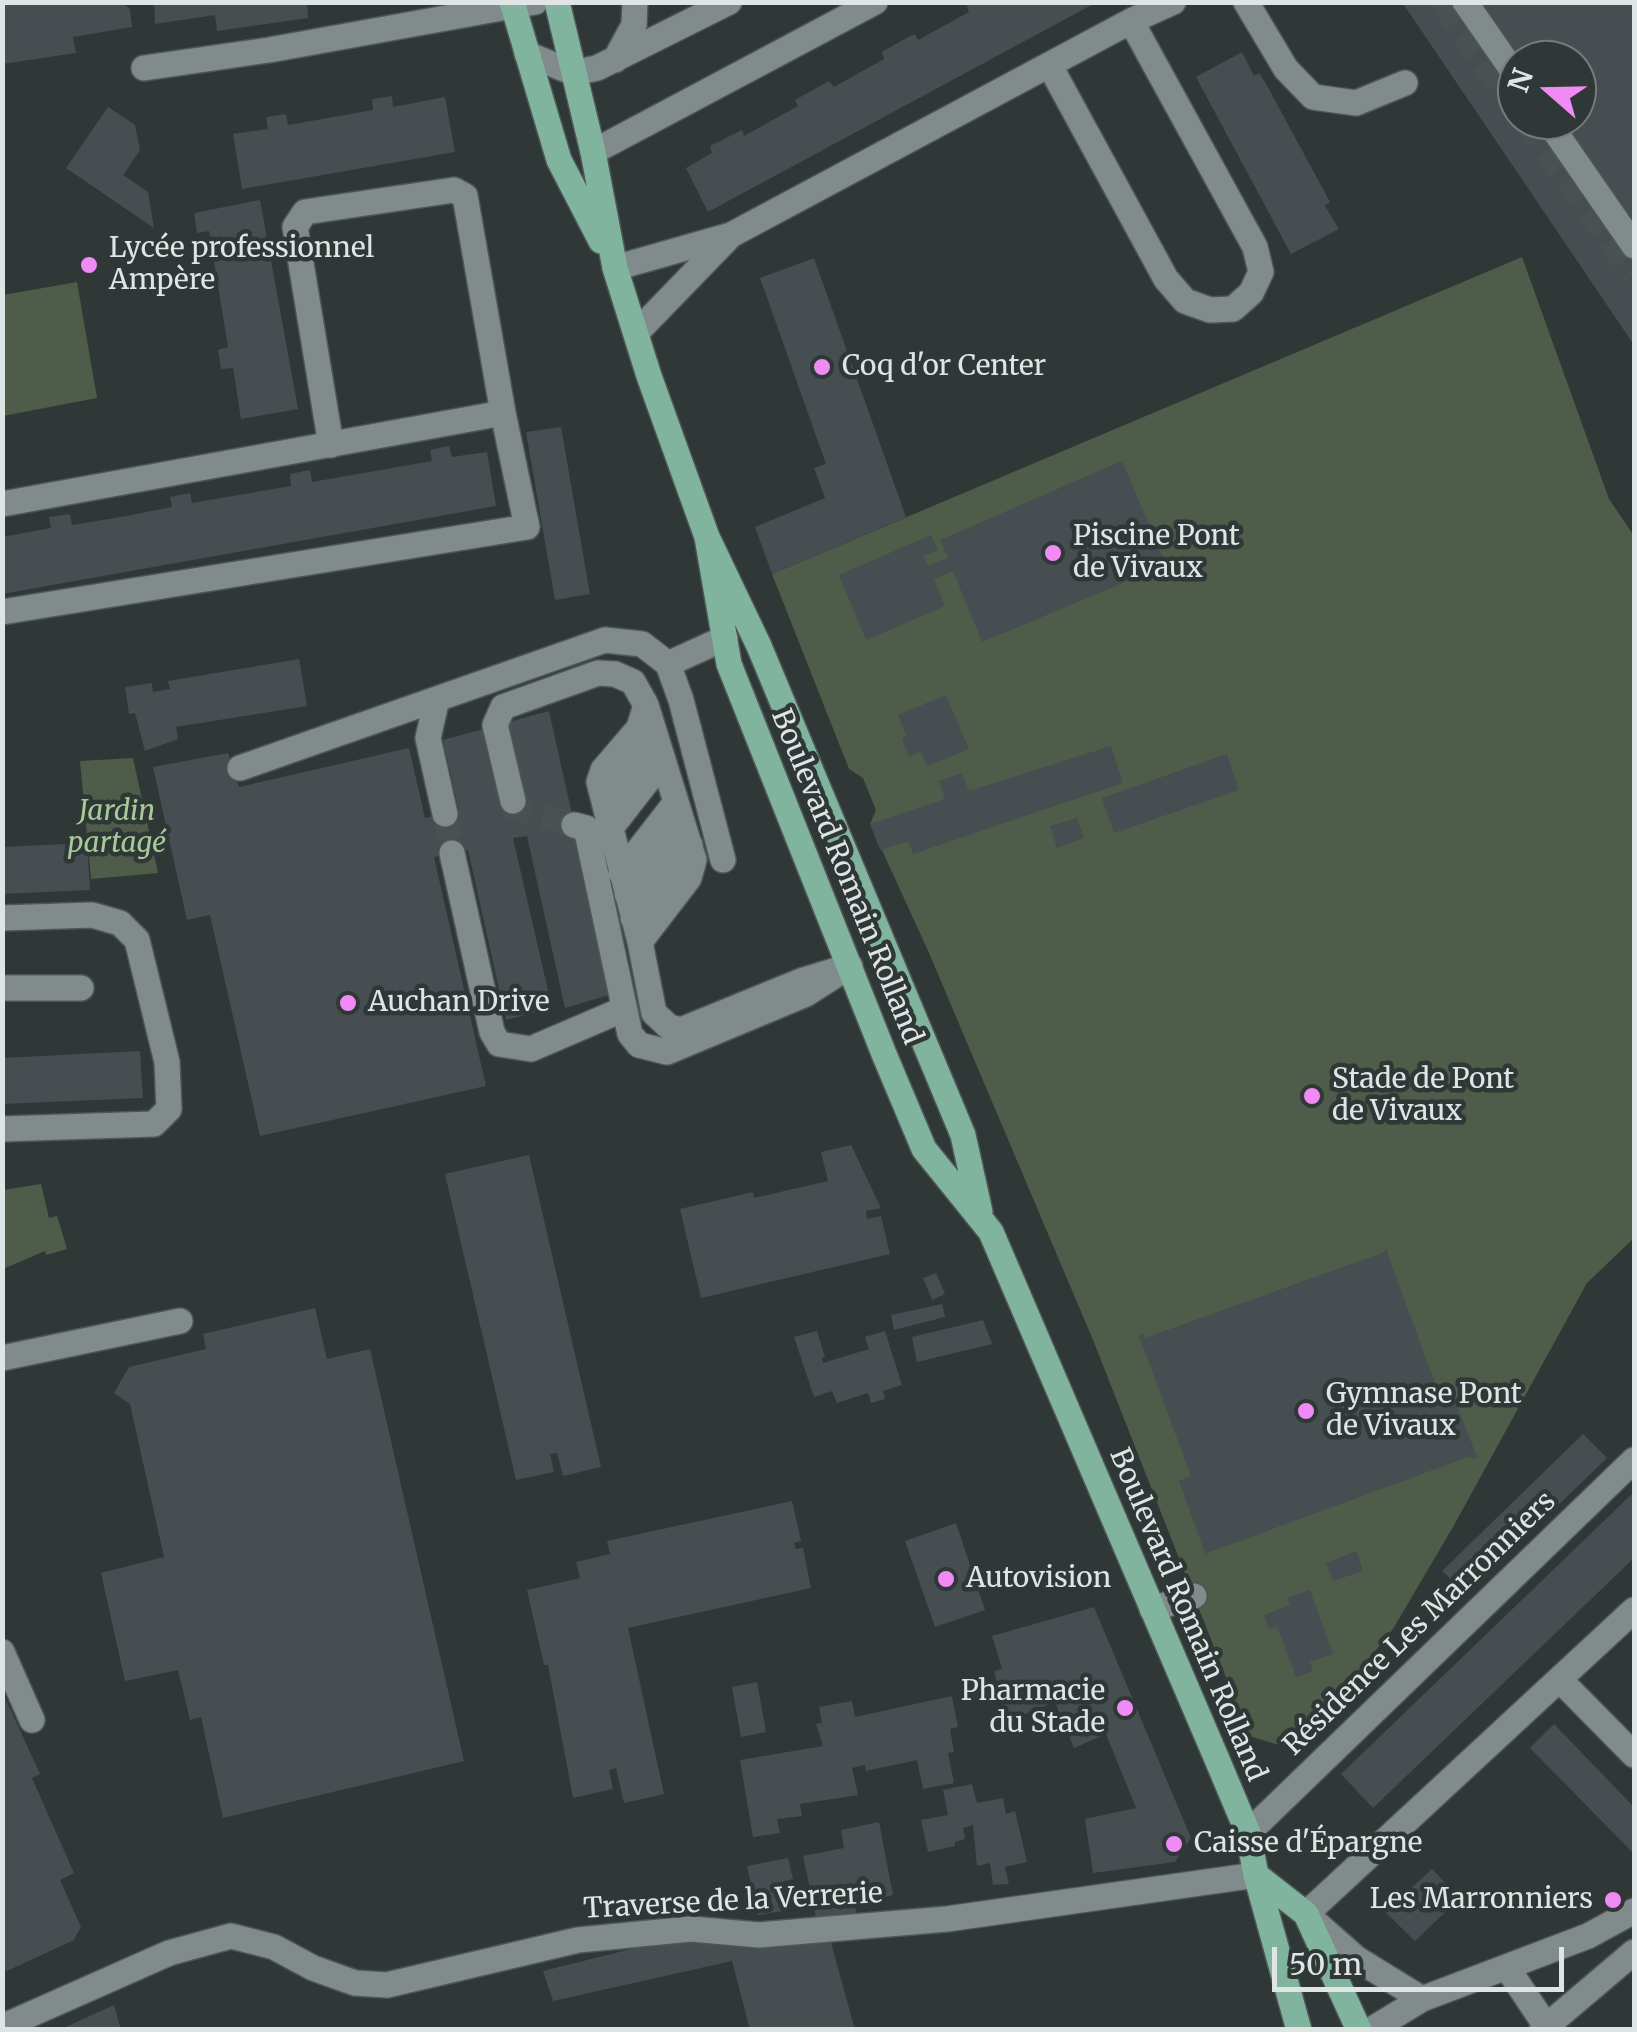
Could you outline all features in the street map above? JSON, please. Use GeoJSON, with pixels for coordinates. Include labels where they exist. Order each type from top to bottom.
{"type":"FeatureCollection","features":[{"type":"Feature","properties":{"kind":"main road","name":"Boulevard Romain Rolland"},"geometry":{"type":"LineString","coordinates":[[557,2],[593,152],[615,268],[649,376],[707,537],[758,646],[962,1135],[981,1216]]}},
{"type":"Feature","properties":{"kind":"main road","name":"Boulevard Romain Rolland"},"geometry":{"type":"LineString","coordinates":[[520,4],[527,54],[559,160],[615,268]]}},
{"type":"Feature","properties":{"kind":"main road","name":"Boulevard Romain Rolland"},"geometry":{"type":"LineString","coordinates":[[707,537],[730,664],[924,1149],[991,1232],[1248,1832],[1299,2030]]}},
{"type":"Feature","properties":{"kind":"main road"},"geometry":{"type":"LineString","coordinates":[[1256,1875],[1306,1914],[1360,2030]]}},
{"type":"Feature","properties":{"kind":"street"},"geometry":{"type":"LineString","coordinates":[[616,60],[634,25],[635,2]]}},
{"type":"Feature","properties":{"kind":"street"},"geometry":{"type":"LineString","coordinates":[[527,54],[574,73],[616,60],[729,2]]}},
{"type":"Feature","properties":{"kind":"street"},"geometry":{"type":"LineString","coordinates":[[593,152],[874,2]]}},
{"type":"Feature","properties":{"kind":"street"},"geometry":{"type":"LineString","coordinates":[[615,268],[730,234],[1173,2]]}},
{"type":"Feature","properties":{"kind":"street"},"geometry":{"type":"LineString","coordinates":[[1246,2],[1286,69],[1313,97],[1356,103],[1405,82]]}},
{"type":"Feature","properties":{"kind":"street"},"geometry":{"type":"LineString","coordinates":[[1465,2],[1497,49]]}},
{"type":"Feature","properties":{"kind":"street"},"geometry":{"type":"LineString","coordinates":[[144,68],[269,50],[520,4]]}},
{"type":"Feature","properties":{"kind":"street"},"geometry":{"type":"LineString","coordinates":[[1050,66],[1166,279],[1186,301],[1210,310],[1233,308],[1251,293],[1260,272],[1256,247],[1131,21]]}},
{"type":"Feature","properties":{"kind":"street"},"geometry":{"type":"LineString","coordinates":[[1561,140],[1634,246]]}},
{"type":"Feature","properties":{"kind":"street"},"geometry":{"type":"LineString","coordinates":[[2,612],[527,528],[465,196],[454,190],[305,212],[295,226],[331,444]]}},
{"type":"Feature","properties":{"kind":"street"},"geometry":{"type":"LineString","coordinates":[[637,332],[730,234]]}},
{"type":"Feature","properties":{"kind":"street"},"geometry":{"type":"LineString","coordinates":[[2,504],[504,413]]}},
{"type":"Feature","properties":{"kind":"street"},"geometry":{"type":"LineString","coordinates":[[668,664],[725,638]]}},
{"type":"Feature","properties":{"kind":"street"},"geometry":{"type":"LineString","coordinates":[[240,768],[605,640],[642,644],[668,664],[723,860]]}},
{"type":"Feature","properties":{"kind":"street"},"geometry":{"type":"LineString","coordinates":[[513,801],[495,725],[503,707],[598,673],[615,674],[632,682],[646,705],[694,860],[689,878],[622,873]]}},
{"type":"Feature","properties":{"kind":"street"},"geometry":{"type":"LineString","coordinates":[[437,699],[428,738],[445,814]]}},
{"type":"Feature","properties":{"kind":"street"},"geometry":{"type":"LineString","coordinates":[[646,705],[638,728],[603,770],[599,782],[654,1013],[669,1027],[681,1030],[885,952]]}},
{"type":"Feature","properties":{"kind":"street"},"geometry":{"type":"LineString","coordinates":[[622,873],[673,793]]}},
{"type":"Feature","properties":{"kind":"street"},"geometry":{"type":"LineString","coordinates":[[622,873],[673,793]]}},
{"type":"Feature","properties":{"kind":"street"},"geometry":{"type":"LineString","coordinates":[[622,873],[673,793]]}},
{"type":"Feature","properties":{"kind":"street"},"geometry":{"type":"LineString","coordinates":[[574,825],[586,828],[630,1034],[639,1045],[666,1052],[806,994],[850,966]]}},
{"type":"Feature","properties":{"kind":"street"},"geometry":{"type":"LineString","coordinates":[[452,853],[492,1032],[498,1044],[531,1049],[624,1009]]}},
{"type":"Feature","properties":{"kind":"street"},"geometry":{"type":"LineString","coordinates":[[2,918],[92,915],[120,923],[136,940],[167,1062],[169,1109],[154,1124],[2,1129]]}},
{"type":"Feature","properties":{"kind":"street"},"geometry":{"type":"LineString","coordinates":[[2,988],[81,988]]}},
{"type":"Feature","properties":{"kind":"street"},"geometry":{"type":"LineString","coordinates":[[2,1358],[180,1321]]}},
{"type":"Feature","properties":{"kind":"street","name":"Résidence Les Marronniers"},"geometry":{"type":"LineString","coordinates":[[1248,1832],[1634,1460]]}},
{"type":"Feature","properties":{"kind":"street"},"geometry":{"type":"LineString","coordinates":[[1152,1609],[1194,1596]]}},
{"type":"Feature","properties":{"kind":"street"},"geometry":{"type":"LineString","coordinates":[[1422,1999],[1357,1959],[1306,1914],[1634,1610]]}},
{"type":"Feature","properties":{"kind":"street"},"geometry":{"type":"LineString","coordinates":[[2,1652],[32,1720]]}},
{"type":"Feature","properties":{"kind":"street"},"geometry":{"type":"LineString","coordinates":[[1560,1681],[1634,1755]]}},
{"type":"Feature","properties":{"kind":"street","name":"Traverse de la Verrerie"},"geometry":{"type":"LineString","coordinates":[[2,2027],[169,1954],[231,1936],[274,1947],[313,1968],[355,1983],[387,1985],[578,1940],[690,1929],[759,1935],[947,1919],[1256,1875]]}},
{"type":"Feature","properties":{"kind":"street"},"geometry":{"type":"LineString","coordinates":[[1371,2030],[1422,1999],[1588,1936],[1634,1911]]}},
{"type":"Feature","properties":{"kind":"street"},"geometry":{"type":"LineString","coordinates":[[1508,1969],[1544,2028],[1634,1952]]}},
{"type":"Feature","properties":{"kind":"green space","name":"Stade de Pont de Vivaux"},"geometry":{"type":"Polygon","coordinates":[[[1522,257],[1609,499],[1634,536],[1634,1238],[1587,1283],[1393,1629],[1355,1676],[1279,1745],[1249,1736],[1093,1340],[870,824],[876,810],[863,778],[849,769],[772,574],[1522,257]]]}},
{"type":"Feature","properties":{"kind":"green space"},"geometry":{"type":"Polygon","coordinates":[[[77,282],[97,398],[3,416],[3,295],[77,282]]]}},
{"type":"Feature","properties":{"kind":"green space","name":"Jardin partagé"},"geometry":{"type":"Polygon","coordinates":[[[133,758],[158,873],[91,879],[80,761],[133,758]]]}},
{"type":"Feature","properties":{"kind":"green space"},"geometry":{"type":"Polygon","coordinates":[[[41,1184],[49,1218],[57,1216],[67,1249],[46,1255],[45,1251],[3,1269],[3,1190],[41,1184]]]}},
{"type":"Feature","properties":{"kind":"building"},"geometry":{"type":"Polygon","coordinates":[[[2,2],[121,2],[130,9],[132,27],[73,37],[76,53],[2,64],[2,2]]]}},
{"type":"Feature","properties":{"kind":"building"},"geometry":{"type":"Polygon","coordinates":[[[154,2],[307,2],[308,18],[217,31],[215,15],[155,24],[154,2]]]}},
{"type":"Feature","properties":{"kind":"building"},"geometry":{"type":"Polygon","coordinates":[[[972,2],[1097,2],[708,212],[686,168],[712,153],[710,146],[742,130],[744,136],[798,106],[795,100],[829,81],[834,87],[884,59],[882,52],[908,37],[915,34],[918,40],[969,12],[967,6],[972,2]]]}},
{"type":"Feature","properties":{"kind":"building"},"geometry":{"type":"Polygon","coordinates":[[[1402,2],[1634,2],[1634,345],[1402,2]]]}},
{"type":"Feature","properties":{"kind":"building"},"geometry":{"type":"Polygon","coordinates":[[[1242,52],[1254,76],[1259,73],[1265,82],[1330,202],[1325,206],[1339,229],[1291,254],[1196,77],[1242,52]]]}},
{"type":"Feature","properties":{"kind":"building"},"geometry":{"type":"Polygon","coordinates":[[[392,96],[393,107],[445,97],[455,152],[242,189],[233,134],[268,129],[266,117],[286,114],[288,125],[373,110],[372,99],[392,96]]]}},
{"type":"Feature","properties":{"kind":"building"},"geometry":{"type":"Polygon","coordinates":[[[108,107],[135,125],[140,150],[123,175],[148,192],[154,228],[66,168],[108,107]]]}},
{"type":"Feature","properties":{"kind":"building"},"geometry":{"type":"Polygon","coordinates":[[[260,200],[298,409],[241,419],[233,368],[221,369],[218,350],[228,347],[209,231],[197,233],[194,213],[260,200]]]}},
{"type":"Feature","properties":{"kind":"building","name":"Coq d'or Center"},"geometry":{"type":"Polygon","coordinates":[[[814,258],[906,517],[772,574],[755,527],[825,498],[814,468],[826,464],[760,278],[814,258]]]}},
{"type":"Feature","properties":{"kind":"building"},"geometry":{"type":"Polygon","coordinates":[[[561,427],[590,594],[555,600],[526,432],[561,427]]]}},
{"type":"Feature","properties":{"kind":"building"},"geometry":{"type":"Polygon","coordinates":[[[449,446],[452,457],[487,452],[496,506],[2,594],[2,537],[51,528],[49,517],[70,514],[72,525],[121,517],[172,507],[170,497],[190,493],[192,503],[291,486],[290,474],[310,470],[312,482],[432,461],[430,450],[449,446]]]}},
{"type":"Feature","properties":{"kind":"building","name":"Piscine Pont de Vivaux"},"geometry":{"type":"Polygon","coordinates":[[[1122,461],[1166,565],[982,642],[953,571],[934,579],[945,606],[866,640],[839,575],[931,535],[938,550],[923,556],[928,566],[948,558],[940,540],[1122,461]]]}},
{"type":"Feature","properties":{"kind":"building"},"geometry":{"type":"Polygon","coordinates":[[[299,659],[307,706],[176,727],[178,739],[145,751],[135,713],[129,714],[125,687],[152,683],[153,692],[170,689],[168,681],[299,659]]]}},
{"type":"Feature","properties":{"kind":"building"},"geometry":{"type":"Polygon","coordinates":[[[946,695],[969,749],[928,766],[920,751],[909,757],[898,715],[946,695]]]}},
{"type":"Feature","properties":{"kind":"building","name":"Auchan Drive"},"geometry":{"type":"Polygon","coordinates":[[[549,711],[612,994],[565,1008],[527,836],[513,838],[552,1008],[506,1020],[468,850],[434,857],[486,1086],[260,1136],[210,915],[187,920],[153,767],[228,753],[239,787],[409,748],[425,818],[459,811],[443,740],[549,711]]]}},
{"type":"Feature","properties":{"kind":"building"},"geometry":{"type":"Polygon","coordinates":[[[1111,746],[1123,783],[913,854],[908,841],[880,850],[870,824],[945,799],[939,781],[962,773],[969,791],[1111,746]]]}},
{"type":"Feature","properties":{"kind":"building"},"geometry":{"type":"Polygon","coordinates":[[[1227,754],[1239,790],[1114,833],[1102,798],[1227,754]]]}},
{"type":"Feature","properties":{"kind":"building"},"geometry":{"type":"Polygon","coordinates":[[[1077,818],[1084,838],[1057,848],[1050,826],[1077,818]]]}},
{"type":"Feature","properties":{"kind":"building"},"geometry":{"type":"Polygon","coordinates":[[[87,843],[90,890],[2,894],[2,847],[87,843]]]}},
{"type":"Feature","properties":{"kind":"building"},"geometry":{"type":"Polygon","coordinates":[[[140,1051],[143,1098],[2,1104],[2,1058],[140,1051]]]}},
{"type":"Feature","properties":{"kind":"building"},"geometry":{"type":"Polygon","coordinates":[[[851,1145],[881,1208],[866,1211],[867,1219],[881,1216],[890,1254],[701,1298],[680,1209],[753,1192],[754,1198],[828,1181],[821,1152],[851,1145]]]}},
{"type":"Feature","properties":{"kind":"building"},"geometry":{"type":"Polygon","coordinates":[[[529,1155],[601,1467],[563,1476],[557,1453],[550,1454],[554,1472],[516,1480],[445,1174],[529,1155]]]}},
{"type":"Feature","properties":{"kind":"building","name":"Gymnase Pont de Vivaux"},"geometry":{"type":"Polygon","coordinates":[[[1386,1249],[1436,1386],[1448,1382],[1477,1457],[1206,1556],[1179,1481],[1191,1476],[1139,1336],[1144,1334],[1145,1338],[1386,1249]]]}},
{"type":"Feature","properties":{"kind":"building"},"geometry":{"type":"Polygon","coordinates":[[[936,1273],[945,1294],[932,1300],[923,1278],[936,1273]]]}},
{"type":"Feature","properties":{"kind":"building"},"geometry":{"type":"Polygon","coordinates":[[[942,1304],[945,1317],[894,1330],[891,1315],[942,1304]]]}},
{"type":"Feature","properties":{"kind":"building"},"geometry":{"type":"Polygon","coordinates":[[[315,1308],[327,1359],[370,1349],[464,1761],[223,1818],[201,1717],[190,1720],[178,1670],[125,1681],[101,1573],[164,1557],[130,1404],[114,1393],[129,1367],[206,1349],[203,1334],[315,1308]]]}},
{"type":"Feature","properties":{"kind":"building"},"geometry":{"type":"Polygon","coordinates":[[[983,1320],[992,1344],[917,1362],[912,1337],[983,1320]]]}},
{"type":"Feature","properties":{"kind":"building"},"geometry":{"type":"Polygon","coordinates":[[[817,1331],[825,1357],[823,1363],[869,1349],[865,1337],[885,1331],[902,1385],[883,1391],[885,1399],[871,1403],[868,1393],[837,1403],[832,1391],[814,1397],[794,1337],[817,1331]]]}},
{"type":"Feature","properties":{"kind":"building"},"geometry":{"type":"Polygon","coordinates":[[[1583,1434],[1607,1458],[1466,1594],[1442,1571],[1583,1434]]]}},
{"type":"Feature","properties":{"kind":"building"},"geometry":{"type":"Polygon","coordinates":[[[1634,1492],[1634,1558],[1373,1808],[1341,1774],[1634,1492]]]}},
{"type":"Feature","properties":{"kind":"building"},"geometry":{"type":"Polygon","coordinates":[[[792,1501],[801,1541],[794,1543],[796,1549],[803,1548],[811,1588],[628,1628],[664,1794],[624,1803],[616,1768],[609,1770],[613,1789],[573,1798],[548,1665],[544,1665],[527,1590],[580,1578],[576,1562],[610,1554],[607,1541],[792,1501]]]}},
{"type":"Feature","properties":{"kind":"building","name":"Autovision"},"geometry":{"type":"Polygon","coordinates":[[[956,1523],[985,1610],[935,1627],[905,1541],[956,1523]]]}},
{"type":"Feature","properties":{"kind":"building"},"geometry":{"type":"Polygon","coordinates":[[[1357,1551],[1363,1571],[1333,1581],[1326,1563],[1357,1551]]]}},
{"type":"Feature","properties":{"kind":"building"},"geometry":{"type":"Polygon","coordinates":[[[1310,1590],[1333,1654],[1310,1662],[1313,1671],[1296,1677],[1277,1626],[1269,1629],[1264,1615],[1290,1605],[1287,1598],[1310,1590]]]}},
{"type":"Feature","properties":{"kind":"building"},"geometry":{"type":"Polygon","coordinates":[[[1094,1607],[1191,1838],[1175,1862],[1093,1873],[1085,1819],[1136,1808],[1106,1734],[1074,1748],[1055,1702],[1008,1721],[994,1671],[1002,1669],[992,1636],[1094,1607]]]}},
{"type":"Feature","properties":{"kind":"building"},"geometry":{"type":"Polygon","coordinates":[[[757,1682],[766,1732],[741,1737],[732,1687],[757,1682]]]}},
{"type":"Feature","properties":{"kind":"building"},"geometry":{"type":"Polygon","coordinates":[[[2,1691],[40,1774],[32,1778],[74,1873],[60,1880],[81,1927],[74,1940],[7,1971],[2,1970],[2,1691]]]}},
{"type":"Feature","properties":{"kind":"building"},"geometry":{"type":"Polygon","coordinates":[[[952,1696],[958,1727],[950,1729],[954,1752],[948,1753],[954,1783],[923,1789],[917,1760],[866,1771],[865,1765],[852,1768],[858,1795],[800,1804],[802,1816],[777,1819],[780,1833],[753,1837],[740,1760],[823,1746],[816,1724],[822,1723],[819,1707],[852,1701],[855,1717],[952,1696]]]}},
{"type":"Feature","properties":{"kind":"building"},"geometry":{"type":"Polygon","coordinates":[[[1554,1724],[1634,1807],[1634,1854],[1530,1748],[1554,1724]]]}},
{"type":"Feature","properties":{"kind":"building"},"geometry":{"type":"Polygon","coordinates":[[[972,1784],[977,1803],[1003,1798],[1006,1814],[1015,1811],[1027,1862],[1005,1867],[1009,1884],[993,1885],[990,1863],[977,1866],[973,1825],[963,1828],[965,1839],[955,1842],[955,1846],[928,1852],[921,1820],[948,1815],[943,1790],[972,1784]]]}},
{"type":"Feature","properties":{"kind":"building"},"geometry":{"type":"Polygon","coordinates":[[[879,1822],[893,1895],[871,1900],[871,1895],[853,1898],[857,1916],[816,1918],[803,1856],[844,1848],[841,1830],[879,1822]]]}},
{"type":"Feature","properties":{"kind":"building"},"geometry":{"type":"Polygon","coordinates":[[[788,1858],[793,1879],[778,1883],[783,1911],[758,1915],[747,1866],[788,1858]]]}},
{"type":"Feature","properties":{"kind":"building"},"geometry":{"type":"Polygon","coordinates":[[[1432,1869],[1460,1898],[1415,1941],[1385,1912],[1432,1869]]]}},
{"type":"Feature","properties":{"kind":"building"},"geometry":{"type":"Polygon","coordinates":[[[830,1939],[855,2030],[750,2030],[732,1961],[553,2001],[543,1971],[659,1942],[830,1939]]]}},
{"type":"Feature","properties":{"kind":"building"},"geometry":{"type":"Polygon","coordinates":[[[114,2005],[121,2030],[59,2030],[114,2005]]]}},
{"type":"Feature","properties":{"kind":"tunnel"},"geometry":{"type":"LineString","coordinates":[[1442,2],[1497,81]]}},
{"type":"Feature","properties":{"kind":"tunnel"},"geometry":{"type":"LineString","coordinates":[[1538,140],[1634,274]]}},
{"type":"Feature","properties":{"kind":"tunnel"},"geometry":{"type":"LineString","coordinates":[[513,801],[514,808],[574,825]]}},
{"type":"Feature","properties":{"kind":"tunnel"},"geometry":{"type":"LineString","coordinates":[[445,814],[452,853]]}},
{"type":"Feature","properties":{"kind":"place","name":"Lycée professionnel Ampère"},"geometry":{"type":"Point","coordinates":[89,265]}},
{"type":"Feature","properties":{"kind":"place","name":"Coq d'or Center"},"geometry":{"type":"Point","coordinates":[822,367]}},
{"type":"Feature","properties":{"kind":"place","name":"Piscine Pont de Vivaux"},"geometry":{"type":"Point","coordinates":[1053,553]}},
{"type":"Feature","properties":{"kind":"place","name":"Auchan Drive"},"geometry":{"type":"Point","coordinates":[348,1003]}},
{"type":"Feature","properties":{"kind":"place","name":"Stade de Pont de Vivaux"},"geometry":{"type":"Point","coordinates":[1312,1096]}},
{"type":"Feature","properties":{"kind":"place","name":"Gymnase Pont de Vivaux"},"geometry":{"type":"Point","coordinates":[1306,1411]}},
{"type":"Feature","properties":{"kind":"place","name":"Autovision"},"geometry":{"type":"Point","coordinates":[946,1579]}},
{"type":"Feature","properties":{"kind":"place","name":"Pharmacie du Stade"},"geometry":{"type":"Point","coordinates":[1125,1708]}},
{"type":"Feature","properties":{"kind":"place","name":"Caisse d'Épargne"},"geometry":{"type":"Point","coordinates":[1174,1844]}},
{"type":"Feature","properties":{"kind":"place","name":"Les Marronniers"},"geometry":{"type":"Point","coordinates":[1613,1900]}}]}
